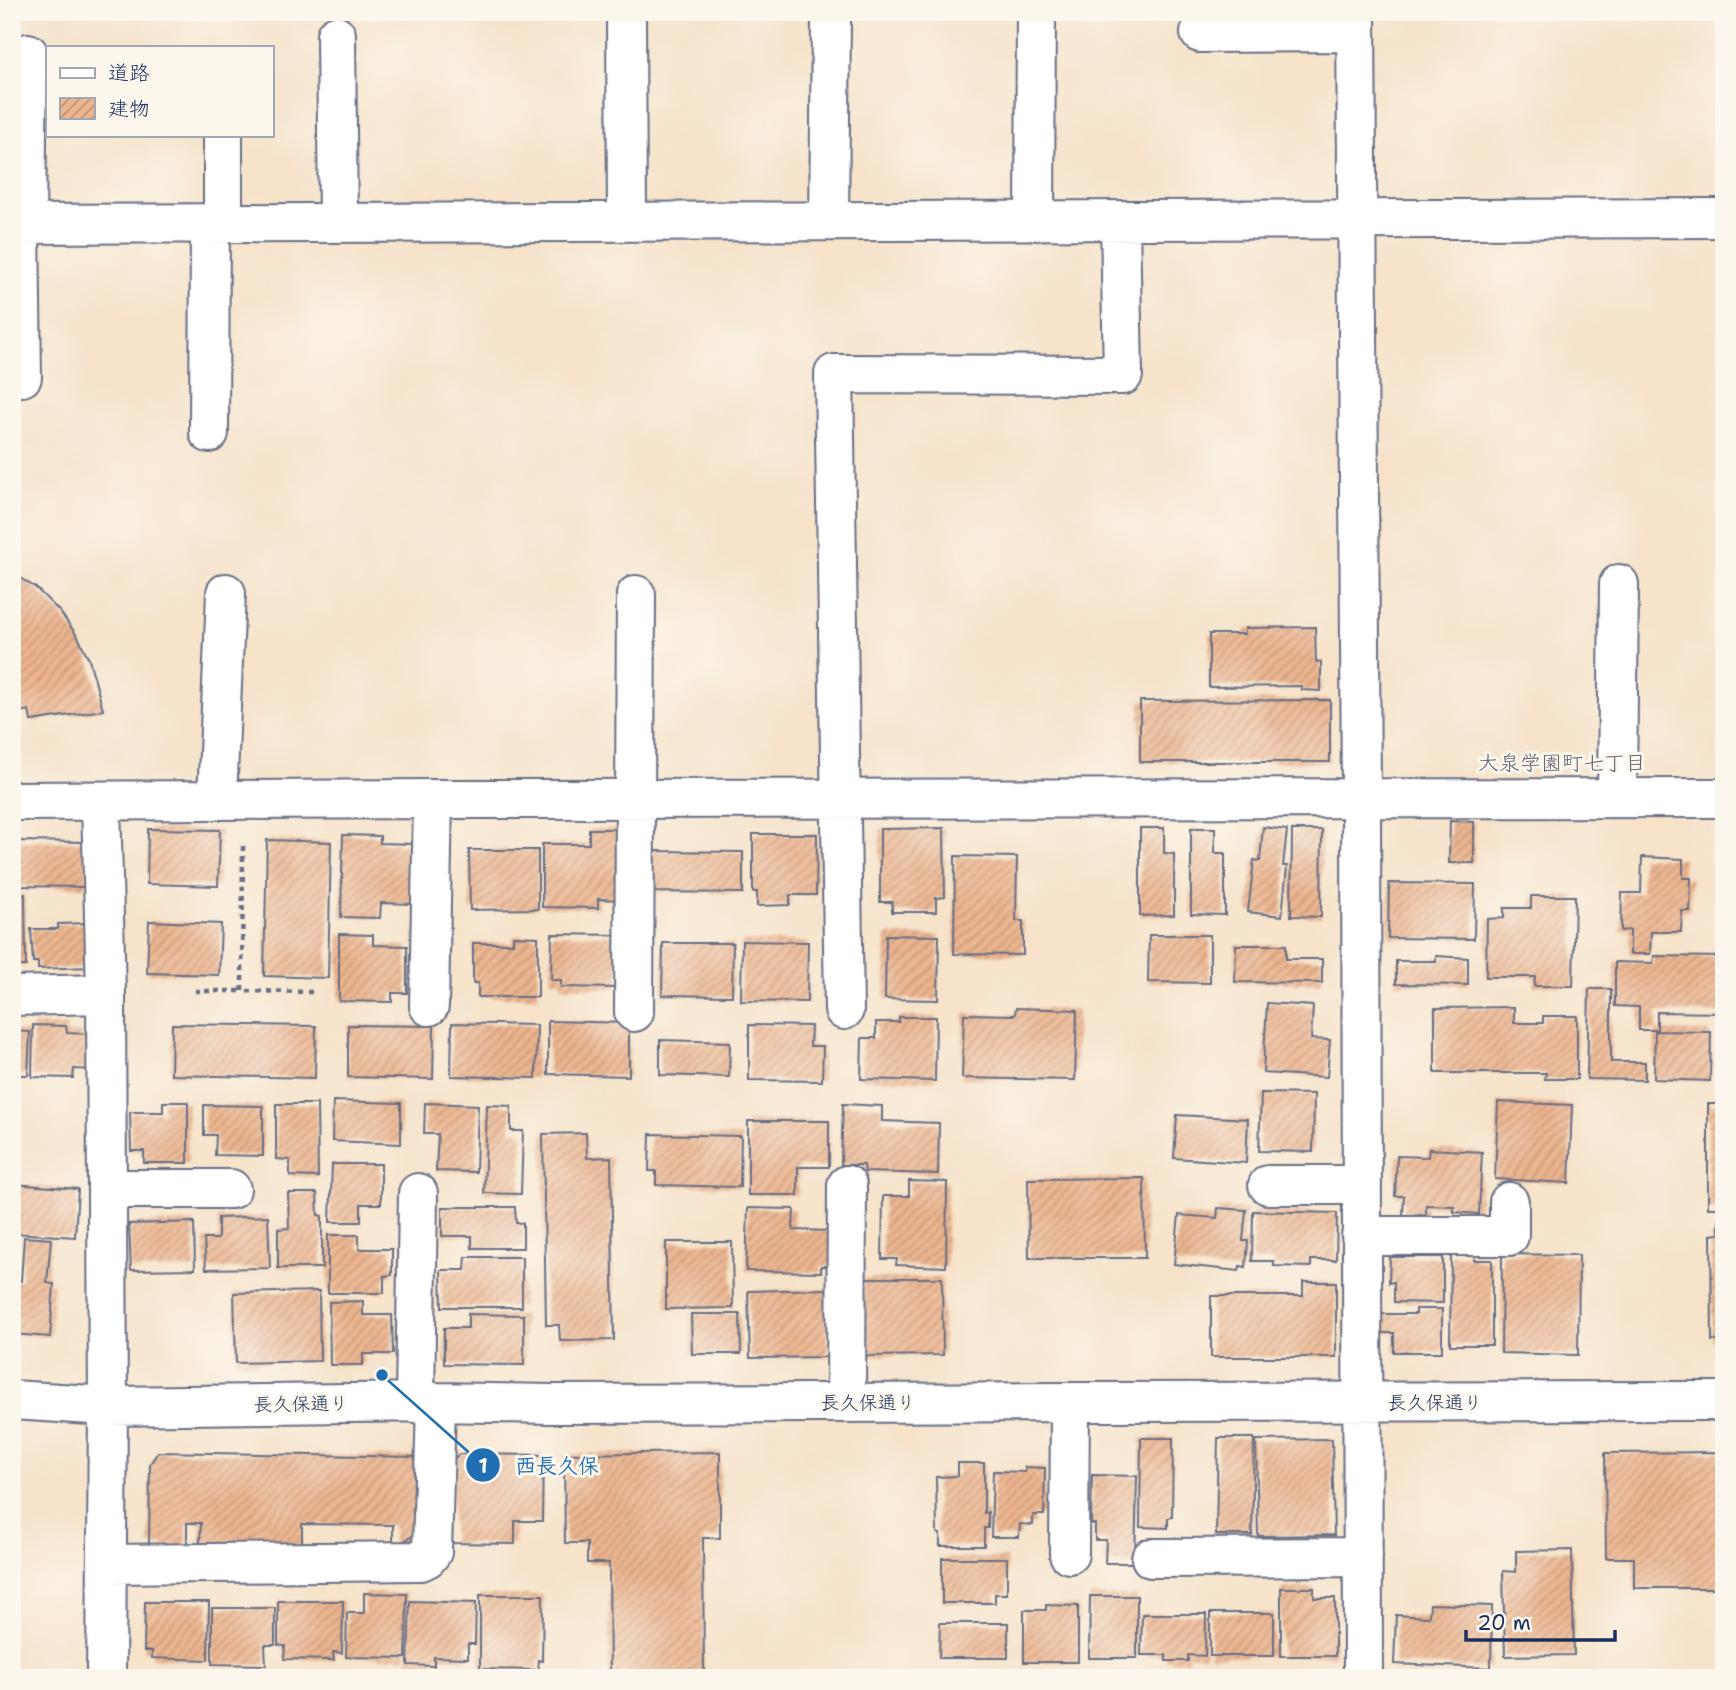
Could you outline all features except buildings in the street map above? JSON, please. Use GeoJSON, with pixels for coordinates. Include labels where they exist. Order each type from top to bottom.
{"type":"FeatureCollection","features":[{"type":"Feature","properties":{"kind":"street"},"geometry":{"type":"LineString","coordinates":[[626,12],[627,222]]}},
{"type":"Feature","properties":{"kind":"street"},"geometry":{"type":"LineString","coordinates":[[1035,221],[1036,12]]}},
{"type":"Feature","properties":{"kind":"street"},"geometry":{"type":"LineString","coordinates":[[829,221],[831,20]]}},
{"type":"Feature","properties":{"kind":"street"},"geometry":{"type":"LineString","coordinates":[[1200,33],[1356,22],[1363,1678]]}},
{"type":"Feature","properties":{"kind":"street"},"geometry":{"type":"LineString","coordinates":[[337,35],[338,223]]}},
{"type":"Feature","properties":{"kind":"street"},"geometry":{"type":"LineString","coordinates":[[22,377],[19,224],[28,53]]}},
{"type":"Feature","properties":{"kind":"street"},"geometry":{"type":"LineString","coordinates":[[209,433],[216,223],[223,136]]}},
{"type":"Feature","properties":{"kind":"street"},"geometry":{"type":"LineString","coordinates":[[19,224],[1724,218]]}},
{"type":"Feature","properties":{"kind":"street"},"geometry":{"type":"LineString","coordinates":[[844,1010],[834,374],[1123,375],[1120,221]]}},
{"type":"Feature","properties":{"kind":"street"},"geometry":{"type":"LineString","coordinates":[[1618,798],[1619,584]]}},
{"type":"Feature","properties":{"kind":"street"},"geometry":{"type":"LineString","coordinates":[[226,593],[230,799]]}},
{"type":"Feature","properties":{"kind":"street"},"geometry":{"type":"LineString","coordinates":[[634,1012],[636,595]]}},
{"type":"Feature","properties":{"kind":"street"},"geometry":{"type":"LineString","coordinates":[[12,801],[1724,798]]}},
{"type":"Feature","properties":{"kind":"street"},"geometry":{"type":"LineString","coordinates":[[429,1006],[433,799]]}},
{"type":"Feature","properties":{"kind":"street"},"geometry":{"type":"LineString","coordinates":[[101,801],[106,994],[107,1564],[111,1677]]}},
{"type":"Feature","properties":{"kind":"street"},"geometry":{"type":"LineString","coordinates":[[12,996],[106,994]]}},
{"type":"Feature","properties":{"kind":"street"},"geometry":{"type":"LineString","coordinates":[[846,1402],[847,1185]]}},
{"type":"Feature","properties":{"kind":"street"},"geometry":{"type":"LineString","coordinates":[[1268,1185],[1362,1185]]}},
{"type":"Feature","properties":{"kind":"street"},"geometry":{"type":"LineString","coordinates":[[107,1189],[230,1189]]}},
{"type":"Feature","properties":{"kind":"street"},"geometry":{"type":"LineString","coordinates":[[107,1564],[421,1562],[427,1558],[432,1552],[418,1193]]}},
{"type":"Feature","properties":{"kind":"street"},"geometry":{"type":"LineString","coordinates":[[1361,1236],[1509,1236],[1509,1202]]}},
{"type":"Feature","properties":{"kind":"street","name":"長久保通り"},"geometry":{"type":"LineString","coordinates":[[12,1400],[108,1406],[425,1402],[1724,1401]]}},
{"type":"Feature","properties":{"kind":"street"},"geometry":{"type":"LineString","coordinates":[[1069,1553],[1070,1402]]}},
{"type":"Feature","properties":{"kind":"street"},"geometry":{"type":"LineString","coordinates":[[1151,1558],[1363,1557]]}},
{"type":"Feature","properties":{"kind":"path"},"geometry":{"type":"LineString","coordinates":[[230,799],[242,992]]}},
{"type":"Feature","properties":{"kind":"path"},"geometry":{"type":"LineString","coordinates":[[195,991],[315,992]]}},
{"type":"Feature","properties":{"kind":"place","name":"西長久保"},"geometry":{"type":"Point","coordinates":[382,1375]}},
{"type":"Feature","properties":{"kind":"district","name":"大泉学園町七丁目"},"geometry":{"type":"Point","coordinates":[1562,763]}}]}
